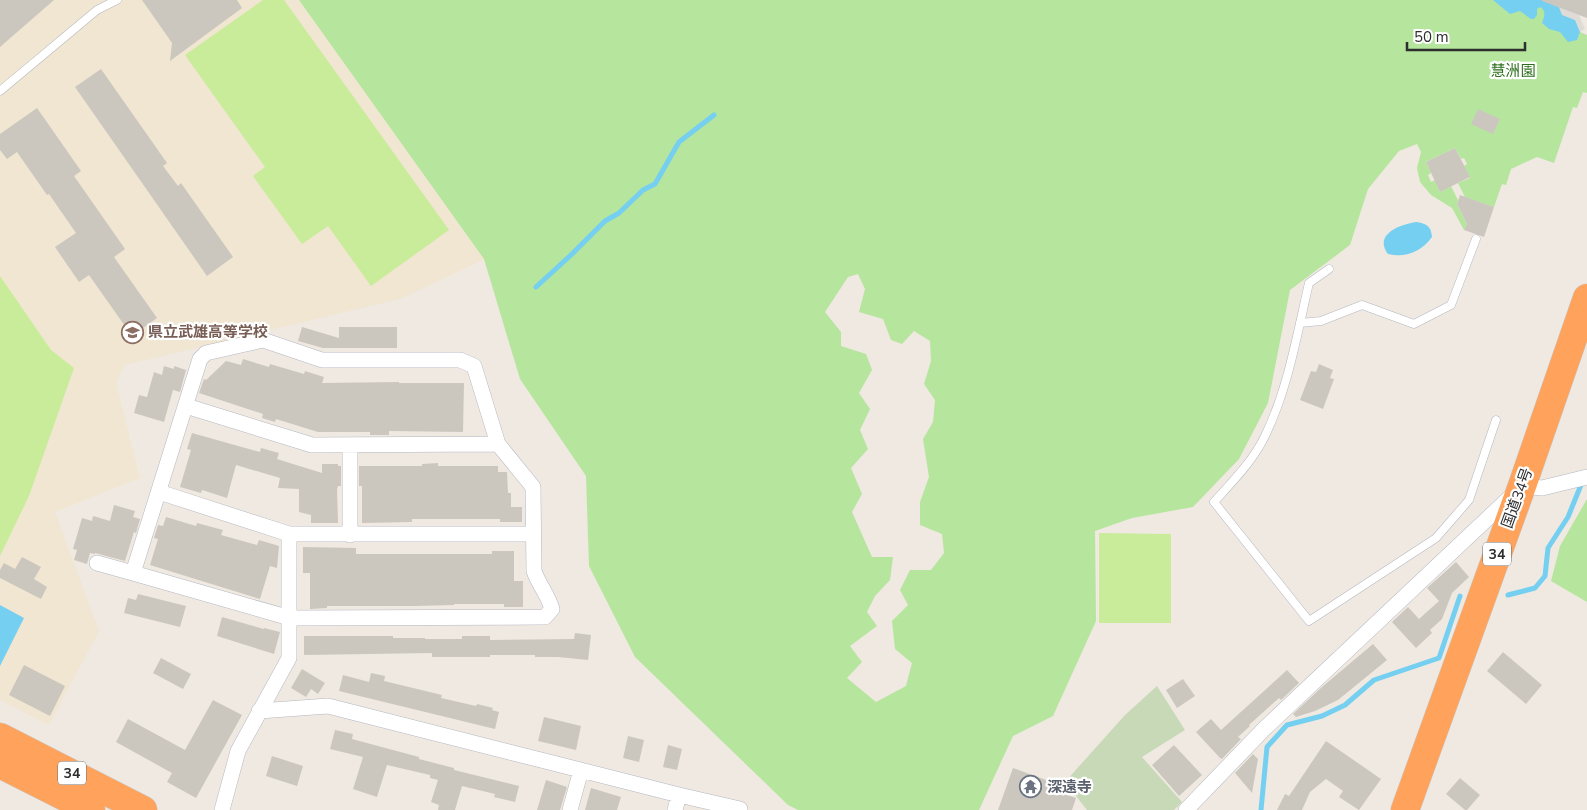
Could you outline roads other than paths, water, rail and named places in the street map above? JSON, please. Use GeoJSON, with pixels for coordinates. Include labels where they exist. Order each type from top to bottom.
{"type":"FeatureCollection","features":[{"type":"Feature","properties":{"kind":"highway","name":"国道34号"},"geometry":{"type":"LineString","coordinates":[[1405,810],[1522,486],[1587,298]]}},
{"type":"Feature","properties":{"kind":"highway","name":"34"},"geometry":{"type":"LineString","coordinates":[[0,736],[144,810]]}},
{"type":"Feature","properties":{"kind":"highway","name":"34"},"geometry":{"type":"LineString","coordinates":[[0,764],[91,810]]}},
{"type":"Feature","properties":{"kind":"street"},"geometry":{"type":"LineString","coordinates":[[97,564],[290,618],[545,617],[552,609],[534,571],[533,487],[498,444],[474,366],[460,360],[322,360],[263,340],[206,353],[200,359],[133,573]]}},
{"type":"Feature","properties":{"kind":"street"},"geometry":{"type":"LineString","coordinates":[[186,406],[312,445],[498,444]]}},
{"type":"Feature","properties":{"kind":"street"},"geometry":{"type":"LineString","coordinates":[[350,444],[350,535]]}},
{"type":"Feature","properties":{"kind":"street"},"geometry":{"type":"LineString","coordinates":[[1186,810],[1264,729],[1522,486],[1542,488],[1580,479]]}},
{"type":"Feature","properties":{"kind":"street"},"geometry":{"type":"LineString","coordinates":[[159,492],[289,534],[534,534]]}},
{"type":"Feature","properties":{"kind":"street"},"geometry":{"type":"LineString","coordinates":[[222,810],[238,752],[290,658],[289,534]]}},
{"type":"Feature","properties":{"kind":"street"},"geometry":{"type":"LineString","coordinates":[[259,711],[328,706],[740,810]]}},
{"type":"Feature","properties":{"kind":"street"},"geometry":{"type":"LineString","coordinates":[[570,810],[581,770]]}},
{"type":"Feature","properties":{"kind":"street"},"geometry":{"type":"LineString","coordinates":[[675,810],[679,795]]}},
{"type":"Feature","properties":{"kind":"lane"},"geometry":{"type":"LineString","coordinates":[[0,91],[97,10],[117,0]]}},
{"type":"Feature","properties":{"kind":"lane"},"geometry":{"type":"LineString","coordinates":[[1300,323],[1321,321],[1362,305],[1414,324],[1451,305],[1476,239]]}},
{"type":"Feature","properties":{"kind":"lane"},"geometry":{"type":"LineString","coordinates":[[1329,269],[1309,282],[1284,390],[1264,439],[1241,471],[1214,502],[1309,622],[1436,538],[1469,500],[1496,420]]}},
{"type":"Feature","properties":{"kind":"water"},"geometry":{"type":"Polygon","coordinates":[[[1493,0],[1556,0],[1562,15],[1575,20],[1580,32],[1577,40],[1568,42],[1560,32],[1549,29],[1542,23],[1544,12],[1540,7],[1537,9],[1537,15],[1534,19],[1531,19],[1520,11],[1510,14],[1493,0]]]}},
{"type":"Feature","properties":{"kind":"water"},"geometry":{"type":"Polygon","coordinates":[[[1417,222],[1426,225],[1431,230],[1432,237],[1428,242],[1413,253],[1401,255],[1388,254],[1384,247],[1386,236],[1397,228],[1417,222]]]}},
{"type":"Feature","properties":{"kind":"water"},"geometry":{"type":"Polygon","coordinates":[[[0,605],[24,618],[0,666],[0,605]]]}},
{"type":"Feature","properties":{"kind":"waterway"},"geometry":{"type":"LineString","coordinates":[[536,287],[605,221],[619,213],[643,190],[655,184],[679,142],[714,115]]}},
{"type":"Feature","properties":{"kind":"waterway"},"geometry":{"type":"LineString","coordinates":[[1508,595],[1535,588],[1545,576],[1548,548],[1568,517],[1583,480]]}},
{"type":"Feature","properties":{"kind":"waterway"},"geometry":{"type":"LineString","coordinates":[[1261,810],[1267,747],[1287,725],[1322,716],[1345,705],[1374,680],[1439,658],[1460,596]]}},
{"type":"Feature","properties":{"kind":"place","name":"県立武雄高等学校"},"geometry":{"type":"Point","coordinates":[132,332]}},
{"type":"Feature","properties":{"kind":"place","name":"深遠寺"},"geometry":{"type":"Point","coordinates":[1031,787]}},
{"type":"Feature","properties":{"kind":"park label","name":"慧洲園"},"geometry":{"type":"Point","coordinates":[1513,71]}}]}
